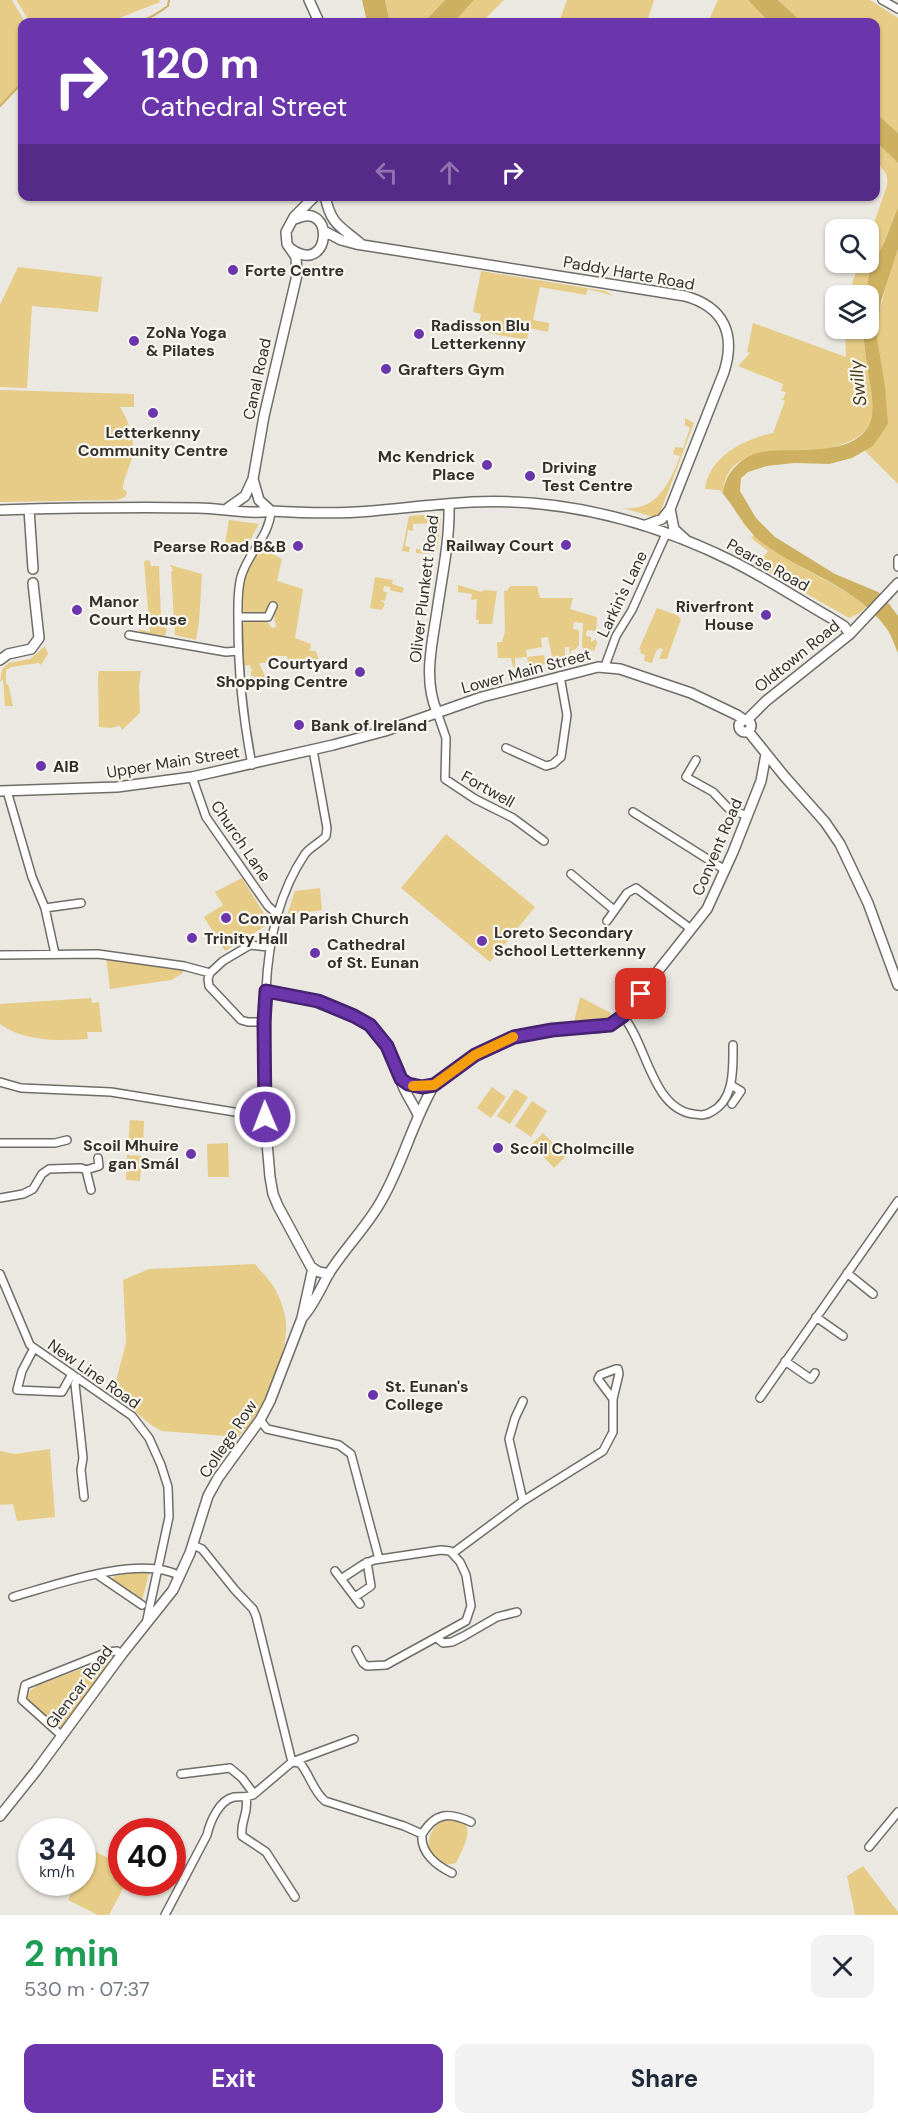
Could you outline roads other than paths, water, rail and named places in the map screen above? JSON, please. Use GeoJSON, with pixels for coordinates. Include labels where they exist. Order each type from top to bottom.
{"type":"FeatureCollection","features":[{"type":"Feature","properties":{"kind":"street"},"geometry":{"type":"LineString","coordinates":[[309,0],[318,18]]}},
{"type":"Feature","properties":{"kind":"street"},"geometry":{"type":"LineString","coordinates":[[882,0],[898,9]]}},
{"type":"Feature","properties":{"kind":"street"},"geometry":{"type":"LineString","coordinates":[[310,201],[292,221],[286,232],[290,249],[304,255],[315,252],[322,244],[324,231],[318,221],[315,201]]}},
{"type":"Feature","properties":{"kind":"street"},"geometry":{"type":"LineString","coordinates":[[327,201],[335,223],[362,245]]}},
{"type":"Feature","properties":{"kind":"street"},"geometry":{"type":"LineString","coordinates":[[292,221],[307,216],[318,221]]}},
{"type":"Feature","properties":{"kind":"street","name":"Paddy Harte Road"},"geometry":{"type":"LineString","coordinates":[[324,231],[341,240],[362,245],[685,296],[698,300],[711,308],[724,325],[730,351],[724,372],[670,509]]}},
{"type":"Feature","properties":{"kind":"street","name":"Canal Road"},"geometry":{"type":"LineString","coordinates":[[228,508],[242,500],[254,479],[264,416],[297,275],[296,257],[290,249]]}},
{"type":"Feature","properties":{"kind":"street"},"geometry":{"type":"LineString","coordinates":[[252,765],[238,651],[240,577],[246,563],[269,528],[271,510],[259,500],[254,479]]}},
{"type":"Feature","properties":{"kind":"street","name":"Pearse Road"},"geometry":{"type":"LineString","coordinates":[[0,510],[228,508],[263,512],[271,510],[369,511],[479,502],[546,504],[600,513],[646,525],[688,542],[759,576],[844,626],[850,634]]}},
{"type":"Feature","properties":{"kind":"street","name":"Oliver Plunkett Road"},"geometry":{"type":"LineString","coordinates":[[437,712],[430,690],[430,663],[444,566],[449,504]]}},
{"type":"Feature","properties":{"kind":"street"},"geometry":{"type":"LineString","coordinates":[[28,509],[33,569]]}},
{"type":"Feature","properties":{"kind":"street"},"geometry":{"type":"LineString","coordinates":[[646,525],[660,521],[670,509]]}},
{"type":"Feature","properties":{"kind":"street"},"geometry":{"type":"LineString","coordinates":[[670,509],[675,529],[688,542]]}},
{"type":"Feature","properties":{"kind":"street","name":"Larkin's Lane"},"geometry":{"type":"LineString","coordinates":[[605,666],[616,636],[633,610],[666,534]]}},
{"type":"Feature","properties":{"kind":"street"},"geometry":{"type":"LineString","coordinates":[[898,559],[898,567]]}},
{"type":"Feature","properties":{"kind":"street"},"geometry":{"type":"LineString","coordinates":[[0,660],[8,654],[31,650],[39,638],[33,583]]}},
{"type":"Feature","properties":{"kind":"street","name":"Oldtown Road"},"geometry":{"type":"LineString","coordinates":[[745,720],[850,634],[898,583]]}},
{"type":"Feature","properties":{"kind":"street"},"geometry":{"type":"LineString","coordinates":[[238,616],[268,617],[273,606]]}},
{"type":"Feature","properties":{"kind":"street"},"geometry":{"type":"LineString","coordinates":[[129,636],[226,652],[238,651]]}},
{"type":"Feature","properties":{"kind":"street","name":"Lower Main Street"},"geometry":{"type":"LineString","coordinates":[[313,750],[385,731],[482,697],[605,666],[691,693],[745,720]]}},
{"type":"Feature","properties":{"kind":"street"},"geometry":{"type":"LineString","coordinates":[[506,748],[546,766],[553,764],[561,757],[567,715],[560,676]]}},
{"type":"Feature","properties":{"kind":"street","name":"Fortwell"},"geometry":{"type":"LineString","coordinates":[[437,712],[446,738],[445,779],[475,799],[513,818],[544,841]]}},
{"type":"Feature","properties":{"kind":"street"},"geometry":{"type":"LineString","coordinates":[[745,720],[740,722],[739,727],[742,731],[748,731],[776,767],[825,822],[840,844],[868,903],[898,985]]}},
{"type":"Feature","properties":{"kind":"street"},"geometry":{"type":"LineString","coordinates":[[313,750],[327,828],[326,836],[309,850],[298,865],[277,914],[269,947],[264,1022],[265,1117],[273,1194],[313,1268],[329,1274]]}},
{"type":"Feature","properties":{"kind":"street","name":"Upper Main Street"},"geometry":{"type":"LineString","coordinates":[[4,791],[117,787],[192,777],[313,750]]}},
{"type":"Feature","properties":{"kind":"street"},"geometry":{"type":"LineString","coordinates":[[761,781],[766,754]]}},
{"type":"Feature","properties":{"kind":"street"},"geometry":{"type":"LineString","coordinates":[[696,760],[686,777],[713,792],[728,808],[747,816]]}},
{"type":"Feature","properties":{"kind":"street"},"geometry":{"type":"LineString","coordinates":[[761,781],[776,767]]}},
{"type":"Feature","properties":{"kind":"street","name":"Church Lane"},"geometry":{"type":"LineString","coordinates":[[192,777],[206,817],[268,906],[277,914]]}},
{"type":"Feature","properties":{"kind":"street","name":"Convent Road"},"geometry":{"type":"LineString","coordinates":[[434,1085],[475,1055],[514,1037],[560,1029],[603,1027],[615,1023],[623,1016],[707,909],[761,781]]}},
{"type":"Feature","properties":{"kind":"street"},"geometry":{"type":"LineString","coordinates":[[4,791],[45,909],[55,954]]}},
{"type":"Feature","properties":{"kind":"street"},"geometry":{"type":"LineString","coordinates":[[633,812],[725,870]]}},
{"type":"Feature","properties":{"kind":"street"},"geometry":{"type":"LineString","coordinates":[[571,874],[614,910]]}},
{"type":"Feature","properties":{"kind":"street"},"geometry":{"type":"LineString","coordinates":[[607,921],[628,892],[636,888],[691,928]]}},
{"type":"Feature","properties":{"kind":"street"},"geometry":{"type":"LineString","coordinates":[[45,909],[81,903]]}},
{"type":"Feature","properties":{"kind":"street"},"geometry":{"type":"LineString","coordinates":[[264,1022],[241,1020],[209,986],[208,982],[210,973],[223,961],[246,947],[269,947]]}},
{"type":"Feature","properties":{"kind":"street"},"geometry":{"type":"LineString","coordinates":[[0,955],[98,954],[184,966],[210,973]]}},
{"type":"Feature","properties":{"kind":"street"},"geometry":{"type":"LineString","coordinates":[[266,991],[318,1001],[370,1025],[387,1046],[418,1115]]}},
{"type":"Feature","properties":{"kind":"street"},"geometry":{"type":"LineString","coordinates":[[623,1016],[634,1031],[663,1096],[684,1113],[708,1114],[724,1101],[730,1085],[734,1045]]}},
{"type":"Feature","properties":{"kind":"street"},"geometry":{"type":"LineString","coordinates":[[401,1079],[414,1087],[434,1085]]}},
{"type":"Feature","properties":{"kind":"street"},"geometry":{"type":"LineString","coordinates":[[0,1082],[21,1088],[111,1092],[265,1117]]}},
{"type":"Feature","properties":{"kind":"street","name":"College Row"},"geometry":{"type":"LineString","coordinates":[[302,1318],[314,1302],[329,1274],[381,1203],[402,1158],[418,1115],[434,1085]]}},
{"type":"Feature","properties":{"kind":"street"},"geometry":{"type":"LineString","coordinates":[[730,1085],[741,1091],[732,1104]]}},
{"type":"Feature","properties":{"kind":"street"},"geometry":{"type":"LineString","coordinates":[[0,1143],[55,1143],[67,1140]]}},
{"type":"Feature","properties":{"kind":"street"},"geometry":{"type":"LineString","coordinates":[[0,1198],[22,1194],[33,1189],[42,1174],[49,1169],[81,1168],[86,1170],[99,1166],[98,1158]]}},
{"type":"Feature","properties":{"kind":"street"},"geometry":{"type":"LineString","coordinates":[[86,1170],[91,1190]]}},
{"type":"Feature","properties":{"kind":"street"},"geometry":{"type":"LineString","coordinates":[[760,1398],[898,1202]]}},
{"type":"Feature","properties":{"kind":"street","name":"College Row"},"geometry":{"type":"LineString","coordinates":[[180,1576],[193,1545],[203,1509],[218,1478],[260,1420],[270,1401],[302,1318],[313,1268]]}},
{"type":"Feature","properties":{"kind":"street"},"geometry":{"type":"LineString","coordinates":[[847,1273],[873,1293]]}},
{"type":"Feature","properties":{"kind":"street","name":"New Line Road"},"geometry":{"type":"LineString","coordinates":[[0,1274],[24,1334],[34,1348],[125,1410],[139,1423],[157,1455],[168,1487],[170,1505],[167,1529],[146,1624]]}},
{"type":"Feature","properties":{"kind":"street"},"geometry":{"type":"LineString","coordinates":[[816,1317],[843,1336]]}},
{"type":"Feature","properties":{"kind":"street"},"geometry":{"type":"LineString","coordinates":[[34,1348],[22,1371],[17,1390],[62,1392],[75,1376]]}},
{"type":"Feature","properties":{"kind":"street"},"geometry":{"type":"LineString","coordinates":[[785,1361],[811,1379],[815,1373]]}},
{"type":"Feature","properties":{"kind":"street"},"geometry":{"type":"LineString","coordinates":[[75,1376],[83,1458],[81,1470],[84,1497]]}},
{"type":"Feature","properties":{"kind":"street"},"geometry":{"type":"LineString","coordinates":[[453,1553],[523,1502],[603,1451],[613,1432],[613,1399]]}},
{"type":"Feature","properties":{"kind":"street"},"geometry":{"type":"LineString","coordinates":[[523,1401],[509,1439],[523,1502]]}},
{"type":"Feature","properties":{"kind":"street"},"geometry":{"type":"LineString","coordinates":[[260,1420],[264,1427],[271,1430],[339,1445],[350,1452],[354,1459],[379,1559]]}},
{"type":"Feature","properties":{"kind":"street"},"geometry":{"type":"LineString","coordinates":[[193,1545],[202,1549],[253,1609],[292,1762]]}},
{"type":"Feature","properties":{"kind":"street"},"geometry":{"type":"LineString","coordinates":[[341,1579],[367,1562],[441,1550],[453,1553],[465,1569],[471,1603],[471,1612],[466,1621],[386,1665],[367,1666],[356,1650]]}},
{"type":"Feature","properties":{"kind":"street"},"geometry":{"type":"LineString","coordinates":[[355,1597],[371,1587],[367,1562]]}},
{"type":"Feature","properties":{"kind":"street"},"geometry":{"type":"LineString","coordinates":[[13,1597],[63,1582],[146,1568],[158,1568],[180,1576]]}},
{"type":"Feature","properties":{"kind":"street"},"geometry":{"type":"LineString","coordinates":[[335,1571],[360,1604]]}},
{"type":"Feature","properties":{"kind":"street"},"geometry":{"type":"LineString","coordinates":[[98,1575],[142,1605]]}},
{"type":"Feature","properties":{"kind":"street","name":"Glencar Road"},"geometry":{"type":"LineString","coordinates":[[0,1816],[162,1604],[180,1576]]}},
{"type":"Feature","properties":{"kind":"street"},"geometry":{"type":"LineString","coordinates":[[151,1599],[162,1604]]}},
{"type":"Feature","properties":{"kind":"street"},"geometry":{"type":"LineString","coordinates":[[436,1638],[443,1643],[452,1642],[497,1617],[517,1612]]}},
{"type":"Feature","properties":{"kind":"street"},"geometry":{"type":"LineString","coordinates":[[61,1735],[22,1700],[24,1686],[108,1652],[115,1651],[122,1654]]}},
{"type":"Feature","properties":{"kind":"street"},"geometry":{"type":"LineString","coordinates":[[165,1915],[219,1807],[233,1797],[246,1798],[254,1794],[292,1762],[354,1739]]}},
{"type":"Feature","properties":{"kind":"street"},"geometry":{"type":"LineString","coordinates":[[292,1762],[300,1763],[317,1793],[325,1801],[422,1834]]}},
{"type":"Feature","properties":{"kind":"street"},"geometry":{"type":"LineString","coordinates":[[181,1774],[230,1768],[242,1778],[254,1794]]}},
{"type":"Feature","properties":{"kind":"street"},"geometry":{"type":"LineString","coordinates":[[246,1798],[248,1809],[242,1822],[242,1836],[266,1852],[296,1897]]}},
{"type":"Feature","properties":{"kind":"street"},"geometry":{"type":"LineString","coordinates":[[869,1847],[898,1812]]}},
{"type":"Feature","properties":{"kind":"street"},"geometry":{"type":"LineString","coordinates":[[452,1873],[436,1865],[429,1856],[423,1846],[422,1834],[435,1820],[446,1815],[471,1822]]}},
{"type":"Feature","properties":{"kind":"waterway"},"geometry":{"type":"LineString","coordinates":[[149,18],[168,6],[169,0]]}},
{"type":"Feature","properties":{"kind":"waterway"},"geometry":{"type":"LineString","coordinates":[[0,106],[18,87]]}},
{"type":"Feature","properties":{"kind":"place","name":"Forte Centre"},"geometry":{"type":"Point","coordinates":[233,270]}},
{"type":"Feature","properties":{"kind":"place","name":"Radisson Blu Letterkenny"},"geometry":{"type":"Point","coordinates":[419,334]}},
{"type":"Feature","properties":{"kind":"place","name":"ZoNa Yoga & Pilates"},"geometry":{"type":"Point","coordinates":[134,341]}},
{"type":"Feature","properties":{"kind":"place","name":"Grafters Gym"},"geometry":{"type":"Point","coordinates":[386,369]}},
{"type":"Feature","properties":{"kind":"place","name":"Letterkenny Community Centre"},"geometry":{"type":"Point","coordinates":[153,413]}},
{"type":"Feature","properties":{"kind":"place","name":"Mc Kendrick Place"},"geometry":{"type":"Point","coordinates":[487,465]}},
{"type":"Feature","properties":{"kind":"place","name":"Driving Test Centre"},"geometry":{"type":"Point","coordinates":[530,476]}},
{"type":"Feature","properties":{"kind":"place","name":"Railway Court"},"geometry":{"type":"Point","coordinates":[566,545]}},
{"type":"Feature","properties":{"kind":"place","name":"Pearse Road B&B"},"geometry":{"type":"Point","coordinates":[298,546]}},
{"type":"Feature","properties":{"kind":"place","name":"Manor Court House"},"geometry":{"type":"Point","coordinates":[77,610]}},
{"type":"Feature","properties":{"kind":"place","name":"Riverfront House"},"geometry":{"type":"Point","coordinates":[766,615]}},
{"type":"Feature","properties":{"kind":"place","name":"Courtyard Shopping Centre"},"geometry":{"type":"Point","coordinates":[360,672]}},
{"type":"Feature","properties":{"kind":"place","name":"Bank of Ireland"},"geometry":{"type":"Point","coordinates":[299,725]}},
{"type":"Feature","properties":{"kind":"place","name":"AIB"},"geometry":{"type":"Point","coordinates":[41,766]}},
{"type":"Feature","properties":{"kind":"place","name":"Conwal Parish Church"},"geometry":{"type":"Point","coordinates":[226,918]}},
{"type":"Feature","properties":{"kind":"place","name":"Trinity Hall"},"geometry":{"type":"Point","coordinates":[192,938]}},
{"type":"Feature","properties":{"kind":"place","name":"Loreto Secondary School Letterkenny"},"geometry":{"type":"Point","coordinates":[482,941]}},
{"type":"Feature","properties":{"kind":"place","name":"Cathedral of St. Eunan"},"geometry":{"type":"Point","coordinates":[315,953]}},
{"type":"Feature","properties":{"kind":"place","name":"Scoil Cholmcille"},"geometry":{"type":"Point","coordinates":[498,1148]}},
{"type":"Feature","properties":{"kind":"place","name":"Scoil Mhuire gan Smál"},"geometry":{"type":"Point","coordinates":[191,1154]}},
{"type":"Feature","properties":{"kind":"place","name":"St. Eunan's College"},"geometry":{"type":"Point","coordinates":[373,1395]}},
{"type":"Feature","properties":{"kind":"water label","name":"Swilly"},"geometry":{"type":"Point","coordinates":[858,383]}}]}
